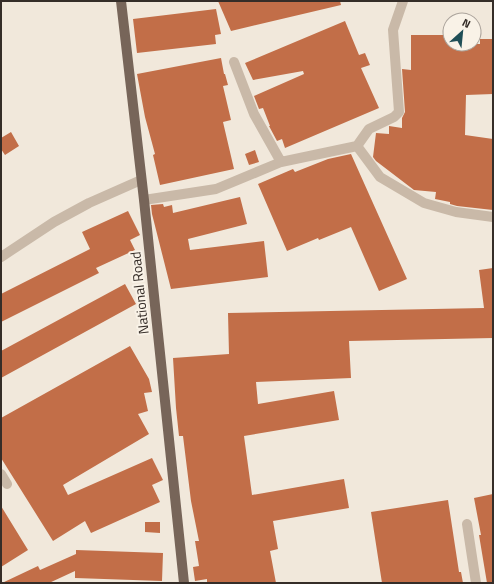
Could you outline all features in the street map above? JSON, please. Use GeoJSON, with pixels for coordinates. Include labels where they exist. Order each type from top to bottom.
{"type":"FeatureCollection","features":[{"type":"Feature","properties":{"kind":"main road","name":"National Road"},"geometry":{"type":"LineString","coordinates":[[120,1],[144,200],[184,583]]}},
{"type":"Feature","properties":{"kind":"lane"},"geometry":{"type":"LineString","coordinates":[[144,200],[216,188],[281,162],[357,146],[369,129],[394,117],[399,112],[393,30],[403,1]]}},
{"type":"Feature","properties":{"kind":"lane"},"geometry":{"type":"LineString","coordinates":[[234,62],[254,114],[281,162]]}},
{"type":"Feature","properties":{"kind":"lane"},"geometry":{"type":"LineString","coordinates":[[357,146],[380,177],[424,204],[456,212],[493,217]]}},
{"type":"Feature","properties":{"kind":"lane"},"geometry":{"type":"LineString","coordinates":[[1,257],[54,222],[89,203],[141,180]]}},
{"type":"Feature","properties":{"kind":"lane"},"geometry":{"type":"LineString","coordinates":[[1,474],[7,484]]}},
{"type":"Feature","properties":{"kind":"lane"},"geometry":{"type":"LineString","coordinates":[[467,524],[476,583]]}},
{"type":"Feature","properties":{"kind":"building"},"geometry":{"type":"Polygon","coordinates":[[[218,1],[340,1],[341,5],[231,31],[218,1]]]}},
{"type":"Feature","properties":{"kind":"building"},"geometry":{"type":"Polygon","coordinates":[[[216,9],[221,34],[215,35],[216,44],[137,53],[133,19],[216,9]]]}},
{"type":"Feature","properties":{"kind":"building"},"geometry":{"type":"Polygon","coordinates":[[[345,21],[359,55],[365,53],[370,65],[361,68],[379,108],[285,148],[282,139],[277,141],[269,126],[263,108],[259,109],[254,96],[304,74],[303,71],[253,80],[245,63],[345,21]]]}},
{"type":"Feature","properties":{"kind":"building"},"geometry":{"type":"Polygon","coordinates":[[[411,35],[442,35],[442,52],[482,52],[482,39],[493,39],[493,94],[466,95],[465,135],[493,139],[493,210],[457,206],[450,204],[450,202],[435,199],[436,192],[414,190],[376,161],[373,157],[376,133],[389,134],[389,126],[402,128],[402,118],[405,112],[402,69],[411,70],[411,35]]]}},
{"type":"Feature","properties":{"kind":"building"},"geometry":{"type":"Polygon","coordinates":[[[221,58],[228,85],[223,86],[231,120],[223,122],[234,169],[160,185],[153,155],[155,154],[145,117],[137,74],[221,58]]]}},
{"type":"Feature","properties":{"kind":"building"},"geometry":{"type":"Polygon","coordinates":[[[11,132],[19,146],[5,155],[1,149],[1,138],[11,132]]]}},
{"type":"Feature","properties":{"kind":"building"},"geometry":{"type":"Polygon","coordinates":[[[255,150],[259,162],[249,165],[245,154],[255,150]]]}},
{"type":"Feature","properties":{"kind":"building"},"geometry":{"type":"Polygon","coordinates":[[[351,154],[407,279],[379,291],[351,227],[319,240],[318,238],[287,251],[258,184],[293,169],[295,172],[328,159],[351,154]]]}},
{"type":"Feature","properties":{"kind":"building"},"geometry":{"type":"Polygon","coordinates":[[[240,197],[247,224],[188,239],[190,250],[264,241],[268,277],[171,289],[151,205],[163,204],[164,207],[172,205],[173,213],[240,197]]]}},
{"type":"Feature","properties":{"kind":"building"},"geometry":{"type":"Polygon","coordinates":[[[128,211],[140,235],[130,240],[135,250],[96,268],[99,273],[1,322],[1,294],[90,249],[82,232],[128,211]]]}},
{"type":"Feature","properties":{"kind":"building"},"geometry":{"type":"Polygon","coordinates":[[[493,268],[493,338],[349,341],[351,378],[256,382],[258,404],[334,391],[339,420],[244,436],[252,495],[344,479],[349,508],[273,521],[278,549],[270,551],[276,583],[207,583],[207,579],[195,581],[193,567],[199,566],[195,541],[199,541],[191,501],[183,436],[179,436],[173,358],[229,354],[228,313],[484,308],[479,270],[493,268]]]}},
{"type":"Feature","properties":{"kind":"building"},"geometry":{"type":"Polygon","coordinates":[[[125,284],[136,304],[1,378],[1,351],[125,284]]]}},
{"type":"Feature","properties":{"kind":"building"},"geometry":{"type":"Polygon","coordinates":[[[130,346],[149,379],[152,392],[144,393],[148,411],[138,414],[149,434],[63,485],[68,495],[152,458],[163,480],[152,485],[160,502],[91,533],[85,521],[53,541],[1,458],[1,418],[130,346]]]}},
{"type":"Feature","properties":{"kind":"building"},"geometry":{"type":"Polygon","coordinates":[[[493,494],[493,583],[487,583],[479,535],[481,535],[474,498],[493,494]]]}},
{"type":"Feature","properties":{"kind":"building"},"geometry":{"type":"Polygon","coordinates":[[[448,500],[459,572],[461,572],[463,583],[382,583],[371,512],[448,500]]]}},
{"type":"Feature","properties":{"kind":"building"},"geometry":{"type":"Polygon","coordinates":[[[1,506],[28,550],[1,567],[1,506]]]}},
{"type":"Feature","properties":{"kind":"building"},"geometry":{"type":"Polygon","coordinates":[[[145,522],[160,522],[160,533],[145,532],[145,522]]]}},
{"type":"Feature","properties":{"kind":"building"},"geometry":{"type":"Polygon","coordinates":[[[76,550],[163,553],[162,581],[75,578],[75,571],[49,583],[2,583],[38,566],[40,570],[76,554],[76,550]]]}}]}
